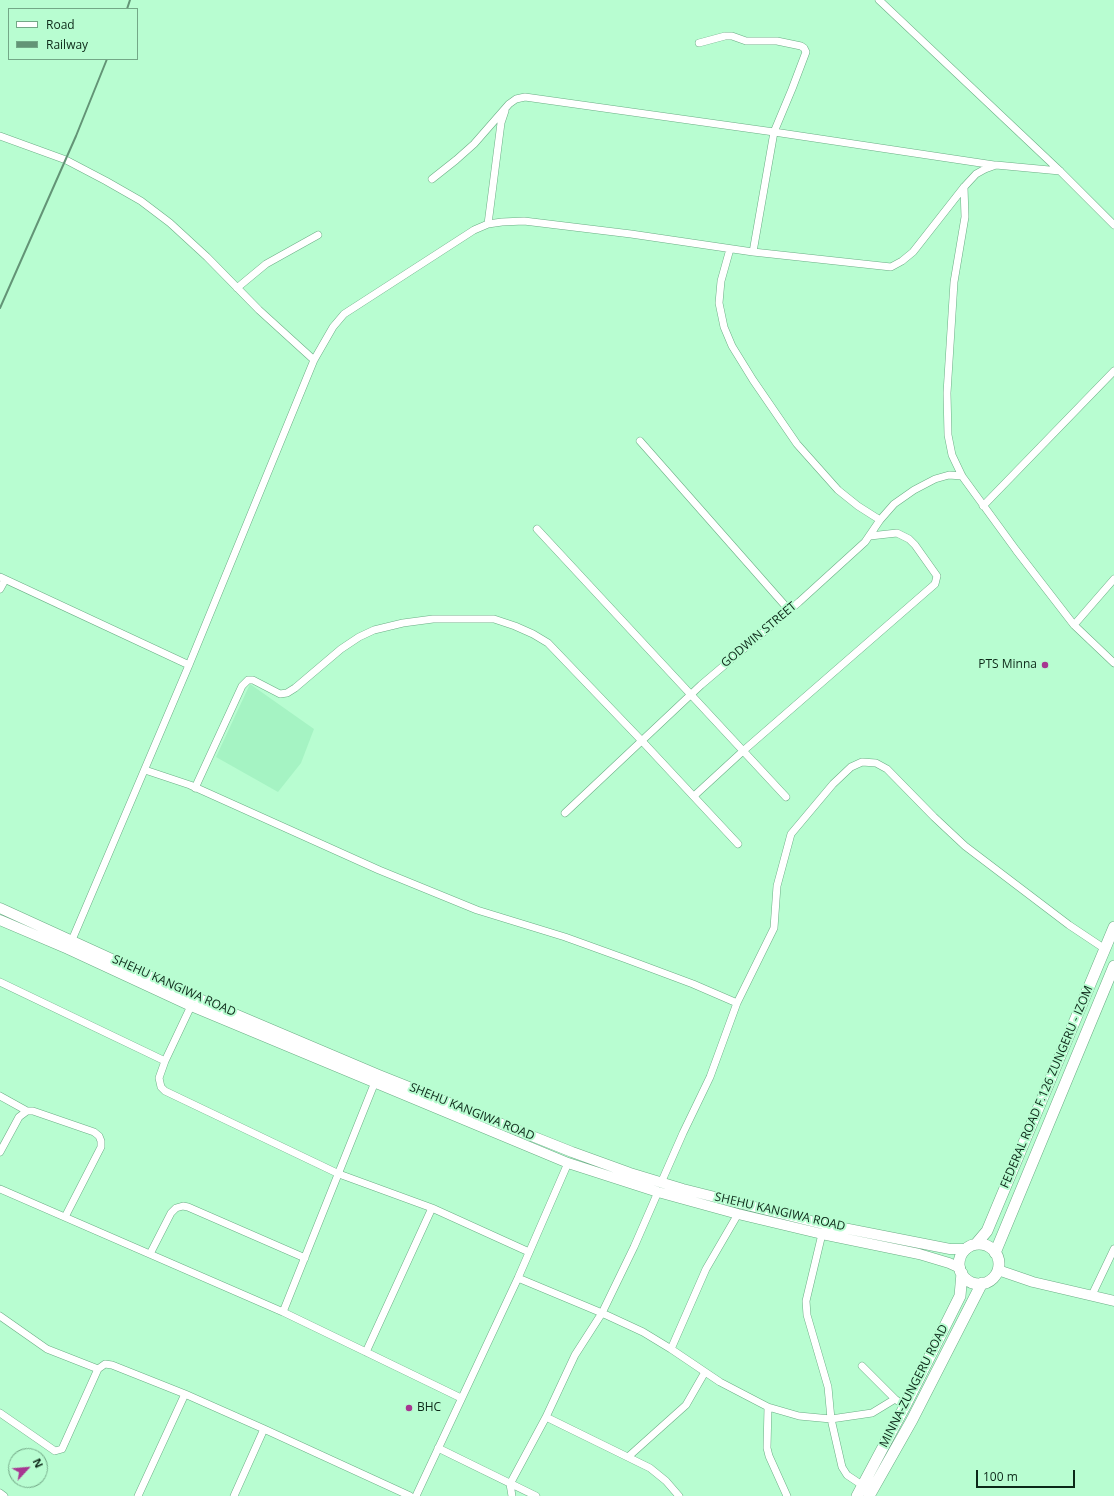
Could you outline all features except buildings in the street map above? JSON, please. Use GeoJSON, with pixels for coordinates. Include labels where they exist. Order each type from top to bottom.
{"type":"FeatureCollection","features":[{"type":"Feature","properties":{"kind":"main road","name":"SHEHU KANGIWA ROAD"},"geometry":{"type":"LineString","coordinates":[[0,908],[195,997],[379,1075],[659,1188],[824,1224],[950,1249],[971,1246]]}},
{"type":"Feature","properties":{"kind":"main road","name":"SHEHU KANGIWA ROAD"},"geometry":{"type":"LineString","coordinates":[[0,920],[68,949],[191,1006],[568,1163],[659,1188],[738,1214],[822,1234],[920,1254],[948,1263],[961,1271]]}},
{"type":"Feature","properties":{"kind":"main road","name":"FEDERAL ROAD F.126 ZUNGERU - IZOM"},"geometry":{"type":"LineString","coordinates":[[971,1246],[987,1231],[1114,927]]}},
{"type":"Feature","properties":{"kind":"main road","name":"FEDERAL ROAD F.126 ZUNGERU - IZOM"},"geometry":{"type":"LineString","coordinates":[[995,1252],[1114,966]]}},
{"type":"Feature","properties":{"kind":"main road"},"geometry":{"type":"LineString","coordinates":[[1062,1052],[1076,1058]]}},
{"type":"Feature","properties":{"kind":"main road"},"geometry":{"type":"LineString","coordinates":[[983,1245],[995,1252],[998,1258],[998,1270],[994,1277],[982,1283],[970,1282],[961,1271],[960,1258],[971,1246],[983,1245]]}},
{"type":"Feature","properties":{"kind":"main road"},"geometry":{"type":"LineString","coordinates":[[998,1270],[1033,1282],[1114,1301]]}},
{"type":"Feature","properties":{"kind":"main road","name":"MINNA-ZUNGERU ROAD"},"geometry":{"type":"LineString","coordinates":[[856,1496],[905,1406],[960,1296],[961,1271]]}},
{"type":"Feature","properties":{"kind":"main road","name":"MINNA-ZUNGERU ROAD"},"geometry":{"type":"LineString","coordinates":[[869,1496],[912,1420],[982,1283]]}},
{"type":"Feature","properties":{"kind":"street"},"geometry":{"type":"LineString","coordinates":[[878,0],[1060,171],[1114,225]]}},
{"type":"Feature","properties":{"kind":"street"},"geometry":{"type":"LineString","coordinates":[[700,43],[725,36],[732,36],[746,41],[777,41],[804,48],[806,52],[774,132],[753,252]]}},
{"type":"Feature","properties":{"kind":"street"},"geometry":{"type":"LineString","coordinates":[[432,179],[474,144],[509,104],[516,99],[525,97],[996,165],[1060,171]]}},
{"type":"Feature","properties":{"kind":"street"},"geometry":{"type":"LineString","coordinates":[[488,224],[501,122],[509,104]]}},
{"type":"Feature","properties":{"kind":"street"},"geometry":{"type":"LineString","coordinates":[[0,136],[66,160],[141,201],[170,223],[314,360]]}},
{"type":"Feature","properties":{"kind":"street"},"geometry":{"type":"LineString","coordinates":[[72,940],[189,665],[314,360],[333,327],[344,314],[474,230],[488,224],[524,221],[631,234],[753,252],[891,267],[902,261],[913,252],[976,174],[996,165]]}},
{"type":"Feature","properties":{"kind":"street"},"geometry":{"type":"LineString","coordinates":[[964,187],[965,217],[954,282],[948,393],[948,435],[952,455],[962,476],[983,506],[1074,625],[1114,663]]}},
{"type":"Feature","properties":{"kind":"street"},"geometry":{"type":"LineString","coordinates":[[237,288],[266,264],[318,235]]}},
{"type":"Feature","properties":{"kind":"street"},"geometry":{"type":"LineString","coordinates":[[730,249],[721,281],[719,303],[724,327],[732,346],[753,380],[797,444],[838,490],[858,506],[880,520]]}},
{"type":"Feature","properties":{"kind":"street"},"geometry":{"type":"LineString","coordinates":[[983,506],[1114,371]]}},
{"type":"Feature","properties":{"kind":"street"},"geometry":{"type":"LineString","coordinates":[[640,441],[789,610]]}},
{"type":"Feature","properties":{"kind":"street","name":"GODWIN STREET"},"geometry":{"type":"LineString","coordinates":[[565,814],[725,663],[789,610],[865,542],[880,520],[894,504],[914,490],[935,479],[949,476],[962,476]]}},
{"type":"Feature","properties":{"kind":"street"},"geometry":{"type":"LineString","coordinates":[[537,529],[786,797]]}},
{"type":"Feature","properties":{"kind":"street"},"geometry":{"type":"LineString","coordinates":[[694,796],[743,751],[935,584],[936,576],[915,545],[909,539],[897,533],[870,536]]}},
{"type":"Feature","properties":{"kind":"street"},"geometry":{"type":"LineString","coordinates":[[0,589],[3,578],[189,665]]}},
{"type":"Feature","properties":{"kind":"street"},"geometry":{"type":"LineString","coordinates":[[1074,625],[1114,579]]}},
{"type":"Feature","properties":{"kind":"street"},"geometry":{"type":"LineString","coordinates":[[195,788],[242,686],[248,680],[253,680],[280,694],[287,693],[341,649],[359,637],[374,630],[403,623],[432,620],[494,620],[515,626],[548,643],[738,844]]}},
{"type":"Feature","properties":{"kind":"street"},"geometry":{"type":"LineString","coordinates":[[512,1496],[510,1484],[546,1417],[575,1356],[602,1313],[634,1247],[683,1133],[710,1078],[737,1003],[774,928],[777,886],[791,834],[833,784],[851,767],[862,762],[876,763],[888,769],[934,817],[965,846],[1069,925],[1105,949]]}},
{"type":"Feature","properties":{"kind":"street"},"geometry":{"type":"LineString","coordinates":[[145,770],[195,788],[379,870],[477,910],[586,944],[693,984],[737,1003]]}},
{"type":"Feature","properties":{"kind":"street"},"geometry":{"type":"LineString","coordinates":[[0,982],[165,1061]]}},
{"type":"Feature","properties":{"kind":"street"},"geometry":{"type":"LineString","coordinates":[[191,1006],[165,1061],[159,1078],[159,1083],[165,1091],[338,1174],[432,1208],[529,1252]]}},
{"type":"Feature","properties":{"kind":"street"},"geometry":{"type":"LineString","coordinates":[[283,1312],[376,1082]]}},
{"type":"Feature","properties":{"kind":"street"},"geometry":{"type":"LineString","coordinates":[[0,1096],[27,1111],[33,1111],[94,1132],[99,1136],[101,1147],[65,1217]]}},
{"type":"Feature","properties":{"kind":"street"},"geometry":{"type":"LineString","coordinates":[[0,1152],[19,1117],[27,1111]]}},
{"type":"Feature","properties":{"kind":"street"},"geometry":{"type":"LineString","coordinates":[[416,1496],[518,1278],[568,1163]]}},
{"type":"Feature","properties":{"kind":"street"},"geometry":{"type":"LineString","coordinates":[[0,1189],[283,1312],[461,1398]]}},
{"type":"Feature","properties":{"kind":"street"},"geometry":{"type":"LineString","coordinates":[[150,1254],[171,1213],[176,1208],[183,1206],[305,1258]]}},
{"type":"Feature","properties":{"kind":"street"},"geometry":{"type":"LineString","coordinates":[[366,1352],[432,1208]]}},
{"type":"Feature","properties":{"kind":"street"},"geometry":{"type":"LineString","coordinates":[[671,1349],[706,1270],[738,1214]]}},
{"type":"Feature","properties":{"kind":"street"},"geometry":{"type":"LineString","coordinates":[[822,1234],[806,1301],[806,1308],[810,1329],[821,1360],[828,1387],[831,1419],[842,1467],[847,1474],[862,1485]]}},
{"type":"Feature","properties":{"kind":"street"},"geometry":{"type":"LineString","coordinates":[[1092,1295],[1114,1249]]}},
{"type":"Feature","properties":{"kind":"street"},"geometry":{"type":"LineString","coordinates":[[518,1278],[643,1332],[726,1386],[768,1407],[799,1416],[831,1419],[872,1414],[895,1399]]}},
{"type":"Feature","properties":{"kind":"street"},"geometry":{"type":"LineString","coordinates":[[0,1316],[47,1349],[98,1369]]}},
{"type":"Feature","properties":{"kind":"street"},"geometry":{"type":"LineString","coordinates":[[0,1413],[55,1451],[62,1449],[98,1369],[105,1364],[112,1365],[185,1394],[410,1496]]}},
{"type":"Feature","properties":{"kind":"street"},"geometry":{"type":"LineString","coordinates":[[862,1366],[895,1399],[905,1406]]}},
{"type":"Feature","properties":{"kind":"street"},"geometry":{"type":"LineString","coordinates":[[628,1457],[686,1405],[705,1372]]}},
{"type":"Feature","properties":{"kind":"street"},"geometry":{"type":"LineString","coordinates":[[138,1496],[185,1394]]}},
{"type":"Feature","properties":{"kind":"street"},"geometry":{"type":"LineString","coordinates":[[768,1407],[767,1448],[769,1456],[787,1496]]}},
{"type":"Feature","properties":{"kind":"street"},"geometry":{"type":"LineString","coordinates":[[546,1417],[650,1468],[666,1481],[679,1496]]}},
{"type":"Feature","properties":{"kind":"street"},"geometry":{"type":"LineString","coordinates":[[234,1496],[264,1429]]}},
{"type":"Feature","properties":{"kind":"street"},"geometry":{"type":"LineString","coordinates":[[438,1448],[536,1496]]}},
{"type":"Feature","properties":{"kind":"street"},"geometry":{"type":"LineString","coordinates":[[0,1493],[4,1496]]}},
{"type":"Feature","properties":{"kind":"shaded area"},"geometry":{"type":"Polygon","coordinates":[[[250,684],[314,729],[301,763],[278,792],[216,757],[250,684]]]}},
{"type":"Feature","properties":{"kind":"railway"},"geometry":{"type":"LineString","coordinates":[[127,8],[130,0]]}},
{"type":"Feature","properties":{"kind":"railway"},"geometry":{"type":"LineString","coordinates":[[0,308],[76,136],[107,60]]}},
{"type":"Feature","properties":{"kind":"place","name":"PTS Minna"},"geometry":{"type":"Point","coordinates":[1045,665]}},
{"type":"Feature","properties":{"kind":"place","name":"BHC"},"geometry":{"type":"Point","coordinates":[409,1408]}}]}
